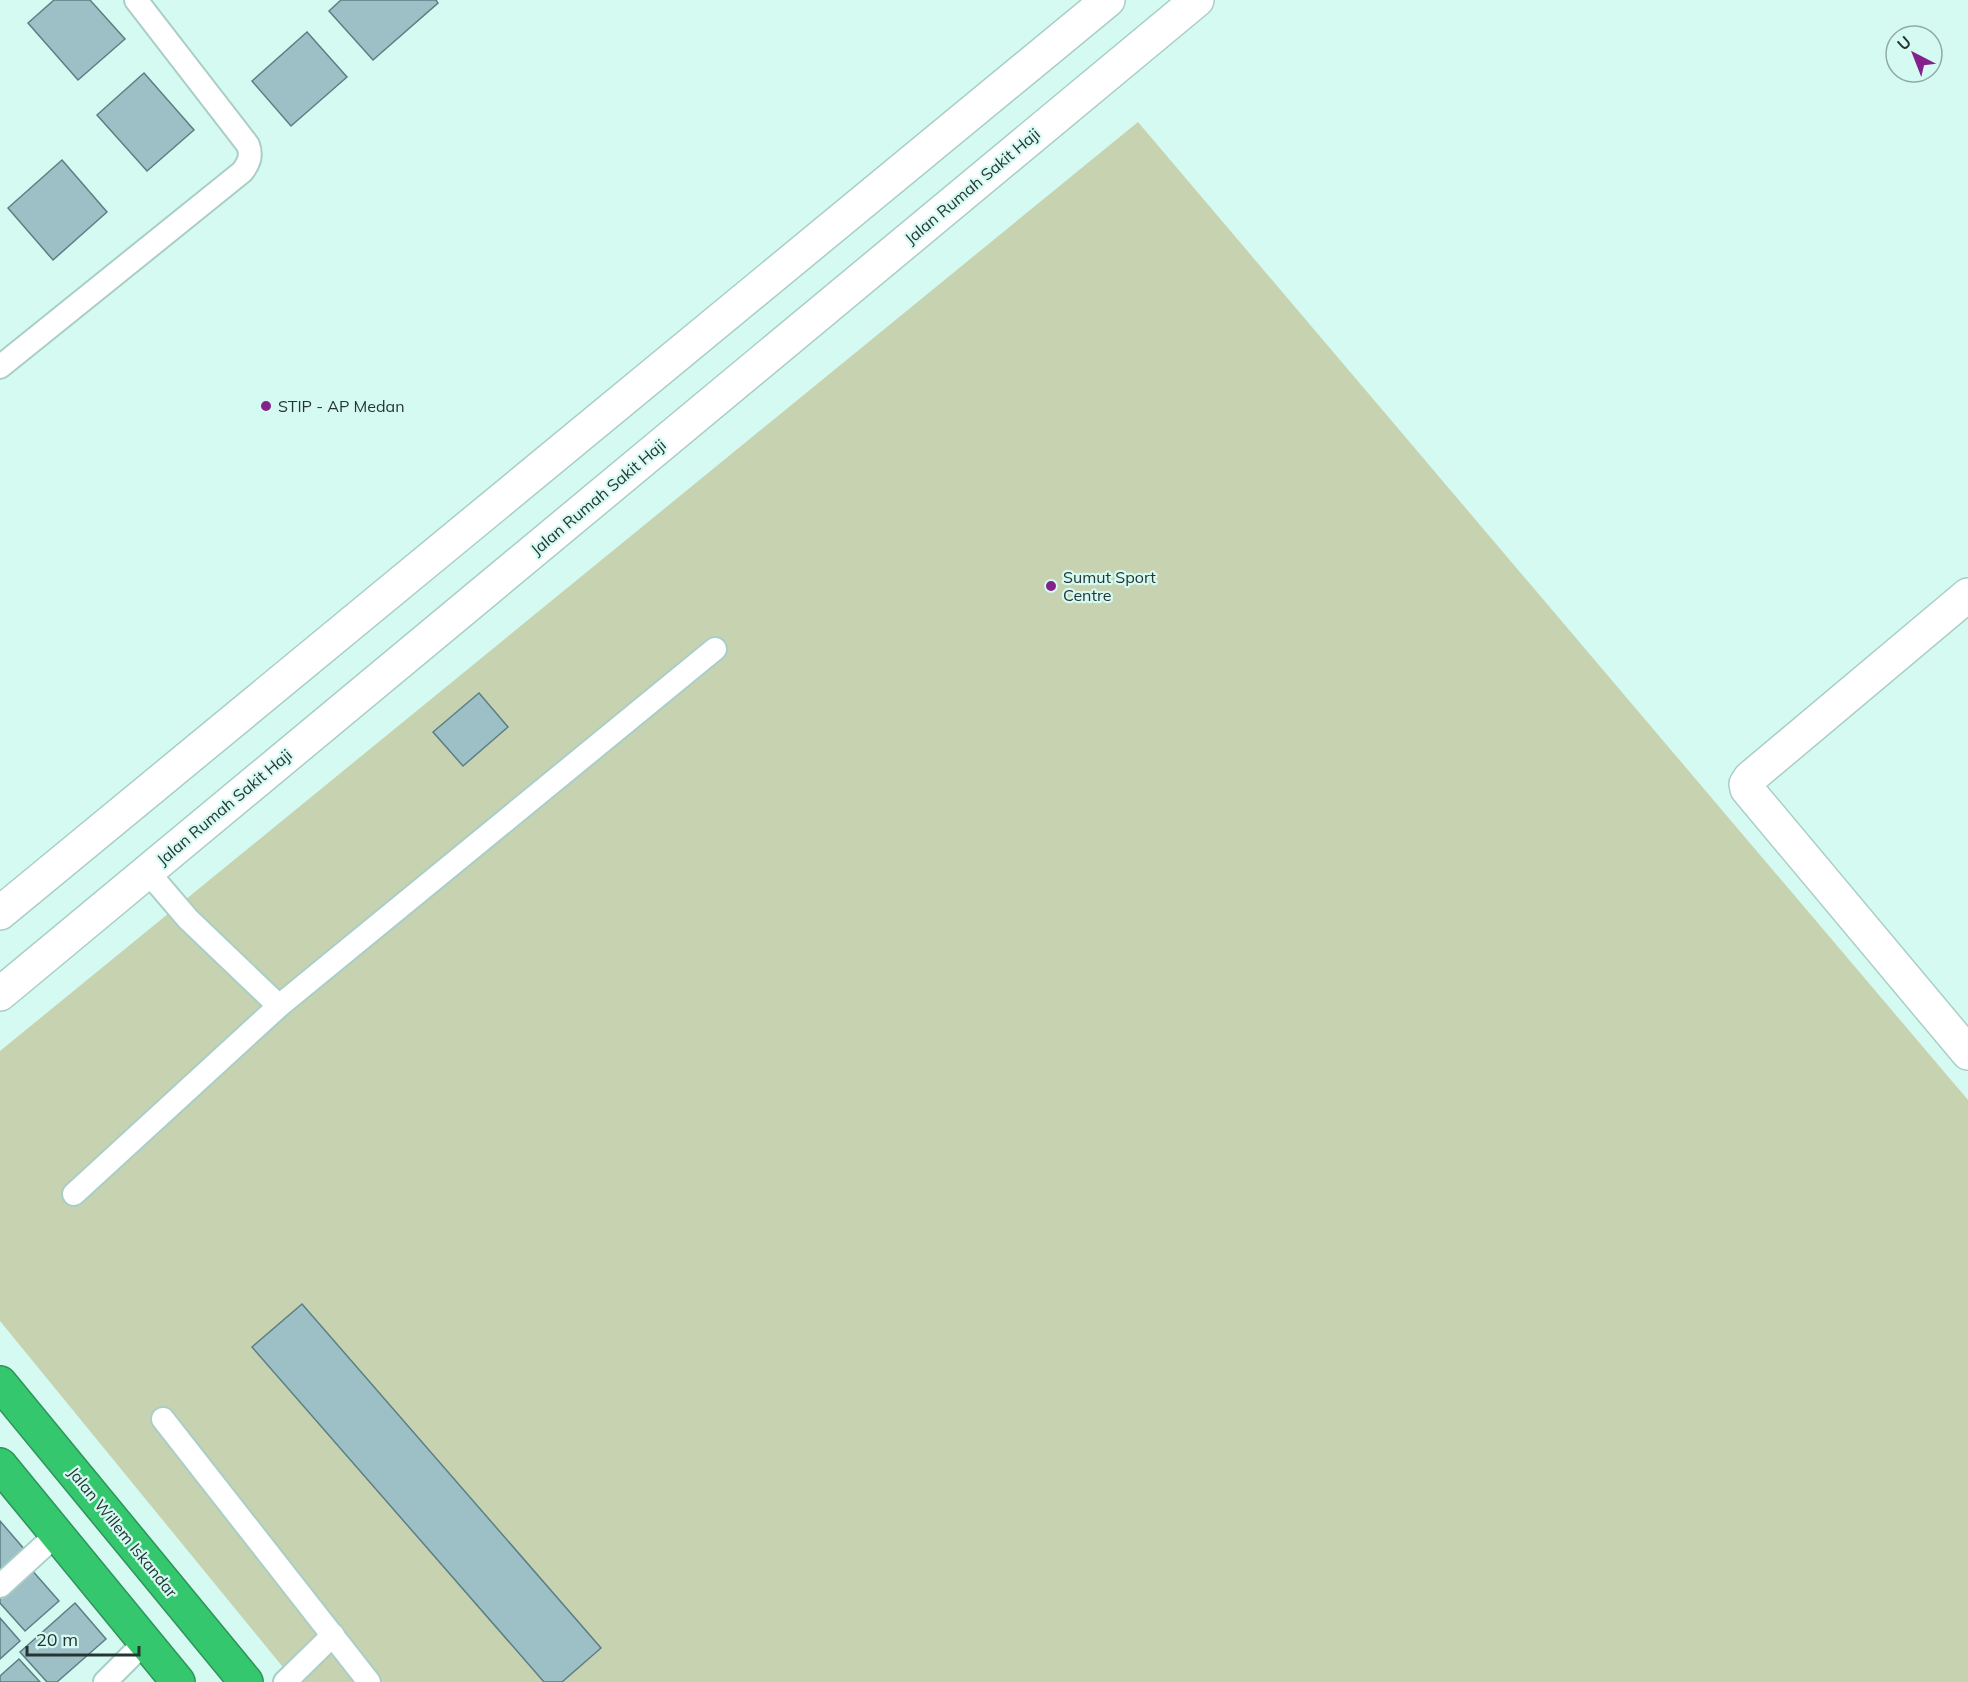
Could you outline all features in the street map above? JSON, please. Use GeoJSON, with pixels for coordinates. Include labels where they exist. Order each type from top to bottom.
{"type":"FeatureCollection","features":[{"type":"Feature","properties":{"kind":"highway","name":"Jalan Willem Iskandar"},"geometry":{"type":"LineString","coordinates":[[0,1383],[246,1682]]}},
{"type":"Feature","properties":{"kind":"highway"},"geometry":{"type":"LineString","coordinates":[[0,1465],[178,1682]]}},
{"type":"Feature","properties":{"kind":"street"},"geometry":{"type":"LineString","coordinates":[[0,914],[1108,0]]}},
{"type":"Feature","properties":{"kind":"street","name":"Jalan Rumah Sakit Haji"},"geometry":{"type":"LineString","coordinates":[[0,994],[1197,0]]}},
{"type":"Feature","properties":{"kind":"street"},"geometry":{"type":"LineString","coordinates":[[1968,595],[1750,778],[1746,785],[1968,1053]]}},
{"type":"Feature","properties":{"kind":"lane"},"geometry":{"type":"LineString","coordinates":[[0,367],[242,172],[250,159],[248,145],[136,0]]}},
{"type":"Feature","properties":{"kind":"lane"},"geometry":{"type":"LineString","coordinates":[[74,1194],[279,1006],[715,649]]}},
{"type":"Feature","properties":{"kind":"lane"},"geometry":{"type":"LineString","coordinates":[[147,871],[188,919],[279,1006]]}},
{"type":"Feature","properties":{"kind":"lane"},"geometry":{"type":"LineString","coordinates":[[162,1419],[369,1682]]}},
{"type":"Feature","properties":{"kind":"lane"},"geometry":{"type":"LineString","coordinates":[[0,1586],[57,1534]]}},
{"type":"Feature","properties":{"kind":"lane"},"geometry":{"type":"LineString","coordinates":[[285,1682],[333,1635]]}},
{"type":"Feature","properties":{"kind":"lane"},"geometry":{"type":"LineString","coordinates":[[105,1682],[146,1642]]}},
{"type":"Feature","properties":{"kind":"green space","name":"Sumut Sport Centre"},"geometry":{"type":"Polygon","coordinates":[[[1138,122],[1968,1100],[1968,1682],[295,1682],[0,1321],[0,1051],[1138,122]]]}},
{"type":"Feature","properties":{"kind":"building"},"geometry":{"type":"Polygon","coordinates":[[[54,0],[90,0],[125,39],[78,80],[28,23],[54,0]]]}},
{"type":"Feature","properties":{"kind":"building"},"geometry":{"type":"Polygon","coordinates":[[[341,0],[436,0],[438,3],[373,60],[329,11],[341,0]]]}},
{"type":"Feature","properties":{"kind":"building"},"geometry":{"type":"Polygon","coordinates":[[[307,32],[347,77],[291,126],[252,81],[307,32]]]}},
{"type":"Feature","properties":{"kind":"building"},"geometry":{"type":"Polygon","coordinates":[[[144,73],[194,130],[147,171],[97,115],[144,73]]]}},
{"type":"Feature","properties":{"kind":"building"},"geometry":{"type":"Polygon","coordinates":[[[62,160],[107,212],[53,260],[8,208],[62,160]]]}},
{"type":"Feature","properties":{"kind":"building"},"geometry":{"type":"Polygon","coordinates":[[[479,693],[508,727],[463,766],[433,732],[479,693]]]}},
{"type":"Feature","properties":{"kind":"building"},"geometry":{"type":"Polygon","coordinates":[[[302,1304],[601,1648],[562,1682],[544,1682],[252,1347],[302,1304]]]}},
{"type":"Feature","properties":{"kind":"building"},"geometry":{"type":"Polygon","coordinates":[[[0,1521],[25,1550],[0,1572],[0,1521]]]}},
{"type":"Feature","properties":{"kind":"building"},"geometry":{"type":"Polygon","coordinates":[[[30,1568],[59,1601],[25,1631],[0,1603],[0,1594],[30,1568]]]}},
{"type":"Feature","properties":{"kind":"building"},"geometry":{"type":"Polygon","coordinates":[[[75,1603],[106,1639],[57,1682],[47,1682],[20,1652],[75,1603]]]}},
{"type":"Feature","properties":{"kind":"building"},"geometry":{"type":"Polygon","coordinates":[[[0,1618],[20,1641],[0,1659],[0,1618]]]}},
{"type":"Feature","properties":{"kind":"building"},"geometry":{"type":"Polygon","coordinates":[[[19,1659],[40,1682],[0,1682],[0,1676],[19,1659]]]}},
{"type":"Feature","properties":{"kind":"place","name":"STIP - AP Medan"},"geometry":{"type":"Point","coordinates":[266,406]}},
{"type":"Feature","properties":{"kind":"place","name":"Sumut Sport Centre"},"geometry":{"type":"Point","coordinates":[1051,586]}}]}
